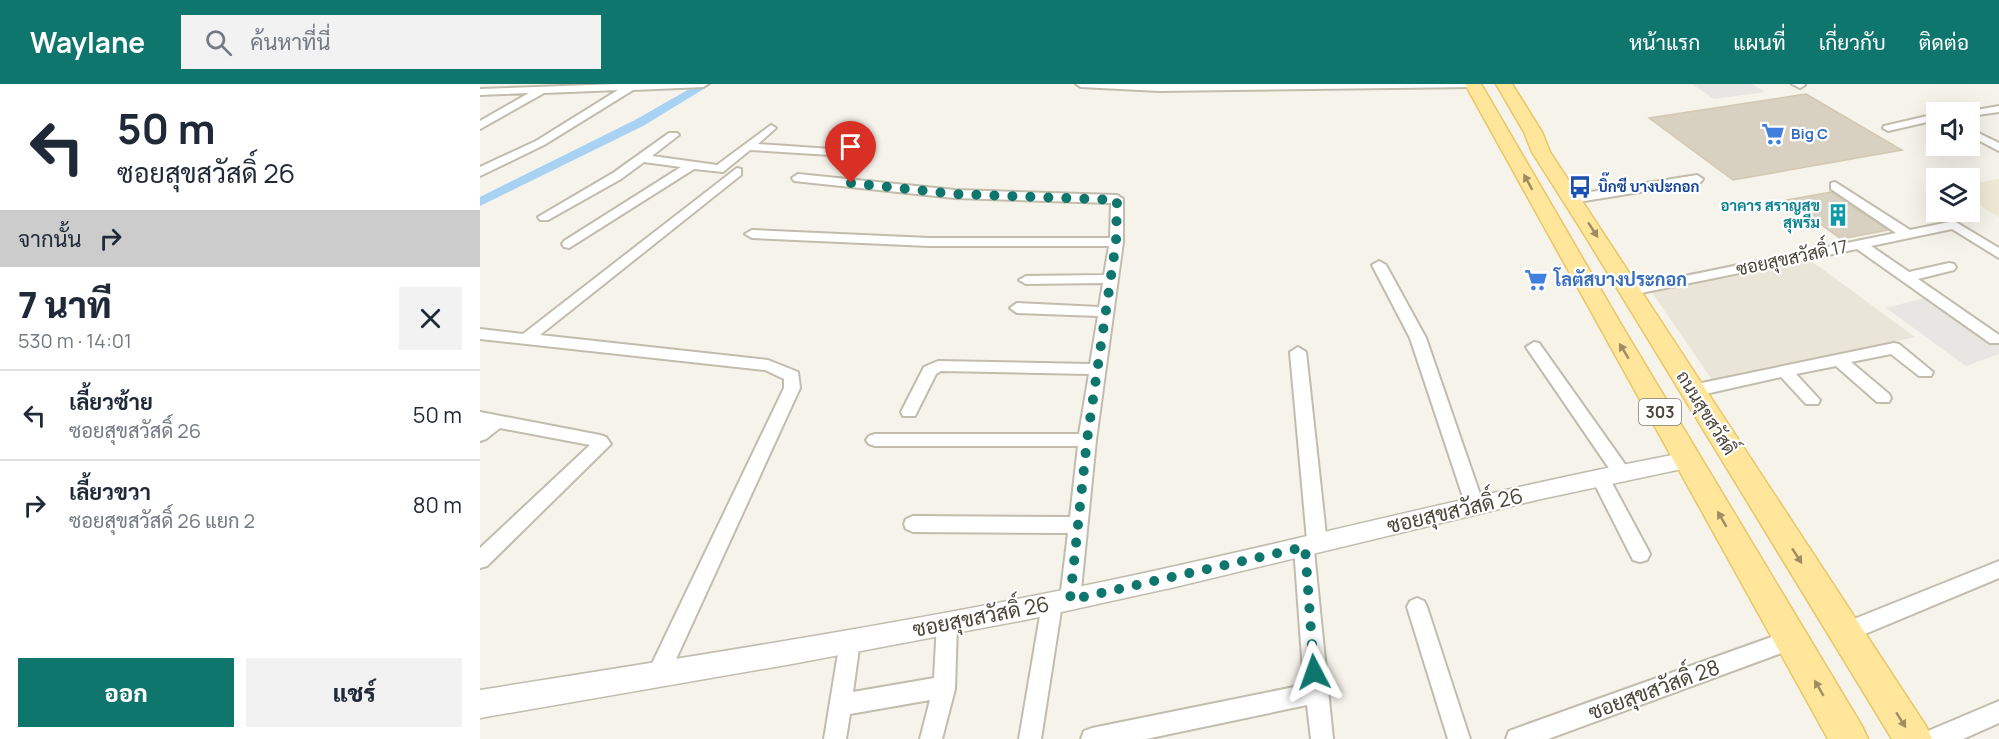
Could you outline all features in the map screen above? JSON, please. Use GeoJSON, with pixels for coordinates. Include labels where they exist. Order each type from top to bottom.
{"type":"FeatureCollection","features":[{"type":"Feature","properties":{"kind":"main road","name":"303"},"geometry":{"type":"LineString","coordinates":[[1473,84],[1849,739]]}},
{"type":"Feature","properties":{"kind":"main road","name":"303"},"geometry":{"type":"LineString","coordinates":[[1492,84],[1537,147]]}},
{"type":"Feature","properties":{"kind":"main road","name":"ถนนสุขสวัสดิ์"},"geometry":{"type":"LineString","coordinates":[[1504,84],[1533,132],[1537,147],[1631,291],[1913,739]]}},
{"type":"Feature","properties":{"kind":"street"},"geometry":{"type":"LineString","coordinates":[[480,92],[703,84]]}},
{"type":"Feature","properties":{"kind":"street"},"geometry":{"type":"LineString","coordinates":[[1081,84],[1159,88],[1473,84]]}},
{"type":"Feature","properties":{"kind":"street"},"geometry":{"type":"LineString","coordinates":[[480,172],[540,143],[631,87]]}},
{"type":"Feature","properties":{"kind":"street"},"geometry":{"type":"LineString","coordinates":[[480,126],[542,90]]}},
{"type":"Feature","properties":{"kind":"street"},"geometry":{"type":"LineString","coordinates":[[1980,112],[1999,109]]}},
{"type":"Feature","properties":{"kind":"street"},"geometry":{"type":"LineString","coordinates":[[1888,128],[1926,119]]}},
{"type":"Feature","properties":{"kind":"street"},"geometry":{"type":"LineString","coordinates":[[640,158],[719,169],[771,128]]}},
{"type":"Feature","properties":{"kind":"street"},"geometry":{"type":"LineString","coordinates":[[544,218],[617,176],[673,135]]}},
{"type":"Feature","properties":{"kind":"street"},"geometry":{"type":"LineString","coordinates":[[1980,138],[1999,148]]}},
{"type":"Feature","properties":{"kind":"street"},"geometry":{"type":"LineString","coordinates":[[749,147],[831,152]]}},
{"type":"Feature","properties":{"kind":"street"},"geometry":{"type":"LineString","coordinates":[[569,244],[692,165]]}},
{"type":"Feature","properties":{"kind":"street"},"geometry":{"type":"LineString","coordinates":[[527,338],[737,172]]}},
{"type":"Feature","properties":{"kind":"street"},"geometry":{"type":"LineString","coordinates":[[798,178],[955,194],[1117,200],[1116,242],[1077,525],[1030,739]]}},
{"type":"Feature","properties":{"kind":"street"},"geometry":{"type":"LineString","coordinates":[[1572,199],[1697,179]]}},
{"type":"Feature","properties":{"kind":"street"},"geometry":{"type":"LineString","coordinates":[[1835,186],[1887,216],[1907,234]]}},
{"type":"Feature","properties":{"kind":"street","name":"ซอยสุขสวัสดิ์ 17"},"geometry":{"type":"LineString","coordinates":[[1631,291],[1954,225],[1999,254]]}},
{"type":"Feature","properties":{"kind":"street"},"geometry":{"type":"LineString","coordinates":[[752,234],[928,242],[1116,242]]}},
{"type":"Feature","properties":{"kind":"street"},"geometry":{"type":"LineString","coordinates":[[1859,244],[1995,339]]}},
{"type":"Feature","properties":{"kind":"street"},"geometry":{"type":"LineString","coordinates":[[1379,265],[1418,338],[1475,506]]}},
{"type":"Feature","properties":{"kind":"street"},"geometry":{"type":"LineString","coordinates":[[1907,277],[1949,267]]}},
{"type":"Feature","properties":{"kind":"street"},"geometry":{"type":"LineString","coordinates":[[1026,280],[1110,279]]}},
{"type":"Feature","properties":{"kind":"street"},"geometry":{"type":"LineString","coordinates":[[1017,308],[1106,312]]}},
{"type":"Feature","properties":{"kind":"street"},"geometry":{"type":"LineString","coordinates":[[480,334],[768,365],[792,376],[792,388],[658,674]]}},
{"type":"Feature","properties":{"kind":"street"},"geometry":{"type":"LineString","coordinates":[[1534,347],[1610,475],[1640,554]]}},
{"type":"Feature","properties":{"kind":"street"},"geometry":{"type":"LineString","coordinates":[[1692,391],[1894,348],[1925,372]]}},
{"type":"Feature","properties":{"kind":"street"},"geometry":{"type":"LineString","coordinates":[[1298,352],[1311,546],[1316,693],[1322,739]]}},
{"type":"Feature","properties":{"kind":"street"},"geometry":{"type":"LineString","coordinates":[[1839,360],[1884,398]]}},
{"type":"Feature","properties":{"kind":"street"},"geometry":{"type":"LineString","coordinates":[[909,412],[930,371],[941,365],[1097,369]]}},
{"type":"Feature","properties":{"kind":"street"},"geometry":{"type":"LineString","coordinates":[[1784,371],[1812,400]]}},
{"type":"Feature","properties":{"kind":"street"},"geometry":{"type":"LineString","coordinates":[[480,435],[488,420],[600,441],[602,444],[480,560]]}},
{"type":"Feature","properties":{"kind":"street"},"geometry":{"type":"LineString","coordinates":[[875,440],[1087,440]]}},
{"type":"Feature","properties":{"kind":"street","name":"ซอยสุขสวัสดิ์ 26"},"geometry":{"type":"LineString","coordinates":[[484,707],[1061,602],[1610,475],[1688,460]]}},
{"type":"Feature","properties":{"kind":"street"},"geometry":{"type":"LineString","coordinates":[[913,524],[1077,525]]}},
{"type":"Feature","properties":{"kind":"street"},"geometry":{"type":"LineString","coordinates":[[1846,632],[1999,569]]}},
{"type":"Feature","properties":{"kind":"street"},"geometry":{"type":"LineString","coordinates":[[1417,607],[1459,739]]}},
{"type":"Feature","properties":{"kind":"street"},"geometry":{"type":"LineString","coordinates":[[931,739],[944,687],[947,624]]}},
{"type":"Feature","properties":{"kind":"street","name":"ซอยสุขสวัสดิ์ 28"},"geometry":{"type":"LineString","coordinates":[[1517,739],[1791,640]]}},
{"type":"Feature","properties":{"kind":"street"},"geometry":{"type":"LineString","coordinates":[[836,739],[850,641]]}},
{"type":"Feature","properties":{"kind":"street"},"geometry":{"type":"LineString","coordinates":[[840,705],[944,687]]}},
{"type":"Feature","properties":{"kind":"street"},"geometry":{"type":"LineString","coordinates":[[1092,739],[1316,693]]}},
{"type":"Feature","properties":{"kind":"street"},"geometry":{"type":"LineString","coordinates":[[1936,739],[1999,712]]}},
{"type":"Feature","properties":{"kind":"shaded area"},"geometry":{"type":"Polygon","coordinates":[[[1692,84],[1752,84],[1765,92],[1714,99],[1692,84]]]}},
{"type":"Feature","properties":{"kind":"shaded area"},"geometry":{"type":"Polygon","coordinates":[[[1999,179],[1999,217],[1980,206],[1980,182],[1999,179]]]}},
{"type":"Feature","properties":{"kind":"shaded area"},"geometry":{"type":"Polygon","coordinates":[[[1810,260],[1915,337],[1713,381],[1651,291],[1810,260]]]}},
{"type":"Feature","properties":{"kind":"shaded area"},"geometry":{"type":"Polygon","coordinates":[[[1936,295],[1999,339],[1999,354],[1966,366],[1886,308],[1936,295]]]}},
{"type":"Feature","properties":{"kind":"building","name":"Big C"},"geometry":{"type":"Polygon","coordinates":[[[1806,94],[1902,150],[1733,180],[1649,118],[1806,94]]]}},
{"type":"Feature","properties":{"kind":"building","name":"อาคาร สราญสุข สุพรีม"},"geometry":{"type":"Polygon","coordinates":[[[1831,192],[1888,230],[1841,239],[1787,200],[1831,192]]]}},
{"type":"Feature","properties":{"kind":"waterway"},"geometry":{"type":"LineString","coordinates":[[480,202],[639,123],[706,84]]}},
{"type":"Feature","properties":{"kind":"place","name":"Big C"},"geometry":{"type":"Point","coordinates":[1773,134]}},
{"type":"Feature","properties":{"kind":"place","name":"บิ๊กซี บางปะกอก"},"geometry":{"type":"Point","coordinates":[1580,187]}},
{"type":"Feature","properties":{"kind":"place","name":"อาคาร สราญสุข สุพรีม"},"geometry":{"type":"Point","coordinates":[1838,215]}},
{"type":"Feature","properties":{"kind":"place","name":"โลตัสบางประกอก"},"geometry":{"type":"Point","coordinates":[1536,280]}},
{"type":"Feature","properties":{"kind":"route"},"geometry":{"type":"LineString","coordinates":[[851,183],[955,194],[1117,200],[1116,242],[1087,440],[1070,600],[1305,547],[1314,672]]}}]}
